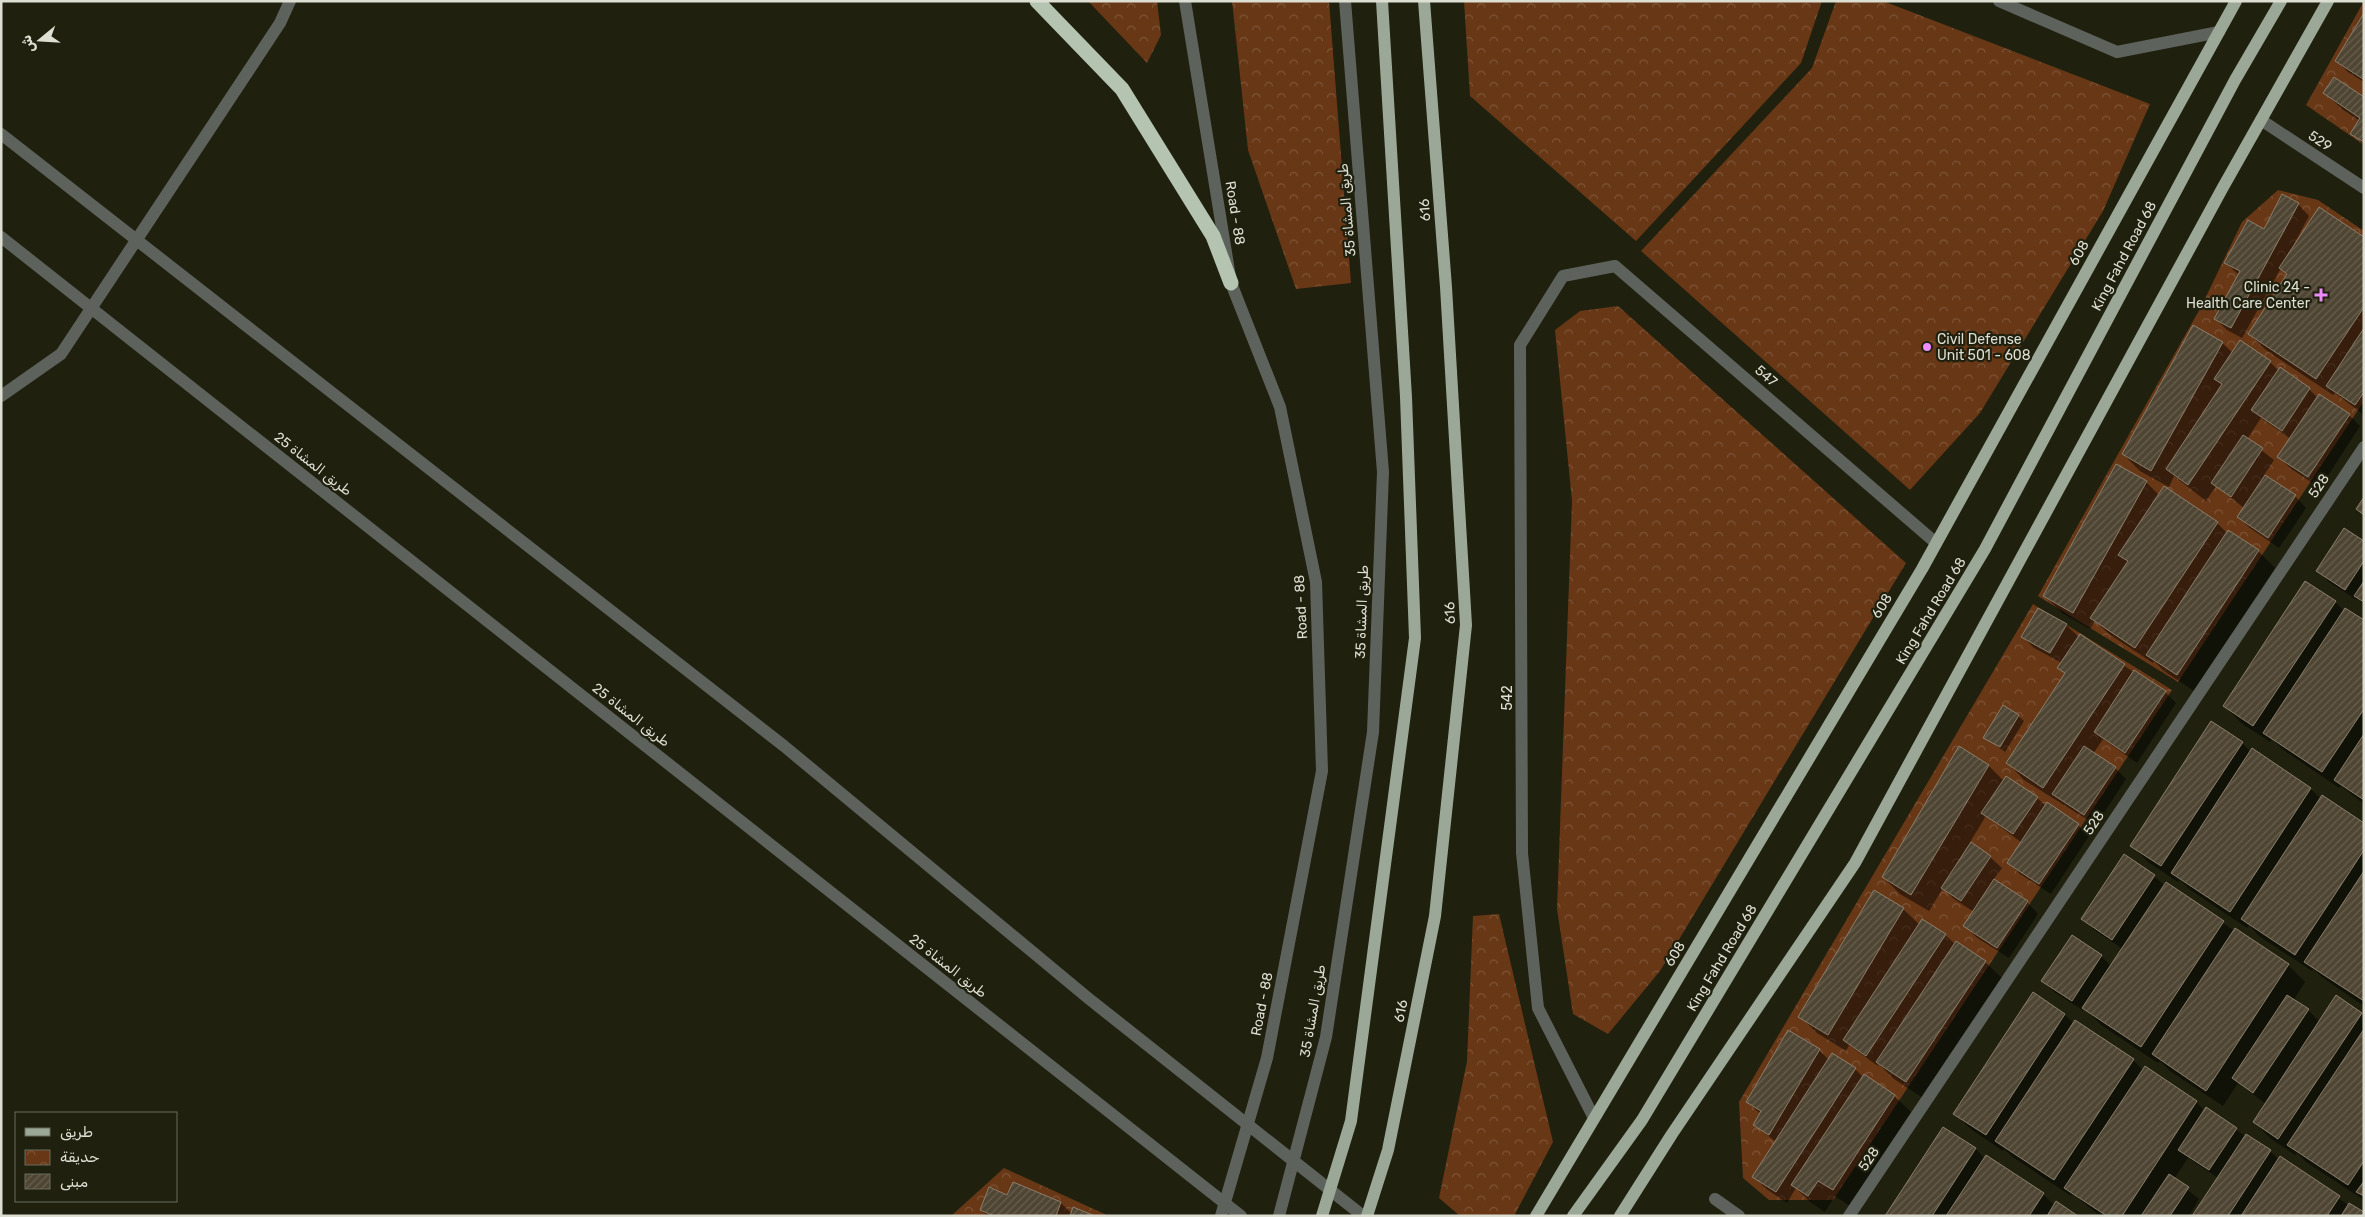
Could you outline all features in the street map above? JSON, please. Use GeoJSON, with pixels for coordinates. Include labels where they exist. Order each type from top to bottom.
{"type":"FeatureCollection","features":[{"type":"Feature","properties":{"kind":"highway"},"geometry":{"type":"LineString","coordinates":[[1037,1],[1122,88],[1213,236],[1231,283]]}},
{"type":"Feature","properties":{"kind":"main road"},"geometry":{"type":"LineString","coordinates":[[1322,1216],[1351,1121],[1415,638],[1406,397],[1382,1]]}},
{"type":"Feature","properties":{"kind":"main road","name":"616"},"geometry":{"type":"LineString","coordinates":[[1368,1216],[1388,1150],[1435,916],[1466,625],[1446,287],[1424,1]]}},
{"type":"Feature","properties":{"kind":"main road","name":"608"},"geometry":{"type":"LineString","coordinates":[[1536,1216],[1936,543],[2236,1]]}},
{"type":"Feature","properties":{"kind":"main road","name":"King Fahd Road 68"},"geometry":{"type":"LineString","coordinates":[[1572,1216],[1642,1120],[1985,549],[2236,80],[2281,1]]}},
{"type":"Feature","properties":{"kind":"main road"},"geometry":{"type":"LineString","coordinates":[[1620,1216],[1672,1134],[1855,863],[2260,120],[2328,1]]}},
{"type":"Feature","properties":{"kind":"street"},"geometry":{"type":"LineString","coordinates":[[1,396],[61,354],[280,23],[290,1]]}},
{"type":"Feature","properties":{"kind":"street","name":"طريق المشاة 35"},"geometry":{"type":"LineString","coordinates":[[1279,1216],[1326,1037],[1373,732],[1383,472],[1345,1]]}},
{"type":"Feature","properties":{"kind":"street"},"geometry":{"type":"LineString","coordinates":[[1999,1],[2117,52],[2219,32]]}},
{"type":"Feature","properties":{"kind":"street","name":"Road - 88"},"geometry":{"type":"LineString","coordinates":[[1186,2],[1231,283],[1280,407],[1316,582],[1322,771],[1267,1058],[1222,1216]]}},
{"type":"Feature","properties":{"kind":"street","name":"529"},"geometry":{"type":"LineString","coordinates":[[2260,120],[2364,188]]}},
{"type":"Feature","properties":{"kind":"street"},"geometry":{"type":"LineString","coordinates":[[1,134],[784,746],[1088,998],[1363,1216]]}},
{"type":"Feature","properties":{"kind":"street","name":"طريق المشاة 25"},"geometry":{"type":"LineString","coordinates":[[1,237],[1241,1216]]}},
{"type":"Feature","properties":{"kind":"street","name":"547"},"geometry":{"type":"LineString","coordinates":[[1564,276],[1615,266],[1936,543]]}},
{"type":"Feature","properties":{"kind":"street","name":"542"},"geometry":{"type":"LineString","coordinates":[[1564,276],[1520,345],[1522,853],[1538,1008],[1594,1118]]}},
{"type":"Feature","properties":{"kind":"street","name":"528"},"geometry":{"type":"LineString","coordinates":[[1849,1216],[2364,447]]}},
{"type":"Feature","properties":{"kind":"street"},"geometry":{"type":"LineString","coordinates":[[1715,1199],[1739,1216]]}},
{"type":"Feature","properties":{"kind":"green space"},"geometry":{"type":"Polygon","coordinates":[[[1088,1],[1157,1],[1161,35],[1147,63],[1088,1]]]}},
{"type":"Feature","properties":{"kind":"green space"},"geometry":{"type":"Polygon","coordinates":[[[1232,1],[1329,1],[1351,283],[1296,289],[1248,150],[1232,1]]]}},
{"type":"Feature","properties":{"kind":"green space"},"geometry":{"type":"Polygon","coordinates":[[[1464,1],[1822,1],[1801,63],[1636,241],[1470,96],[1464,1]]]}},
{"type":"Feature","properties":{"kind":"green space"},"geometry":{"type":"Polygon","coordinates":[[[1836,1],[1883,1],[2150,104],[2103,211],[1980,413],[1910,490],[1641,251],[1812,68],[1836,1]]]}},
{"type":"Feature","properties":{"kind":"green space"},"geometry":{"type":"Polygon","coordinates":[[[2364,1],[2364,145],[2306,105],[2364,1]]]}},
{"type":"Feature","properties":{"kind":"green space"},"geometry":{"type":"Polygon","coordinates":[[[2278,190],[2318,200],[2364,231],[2364,401],[2178,682],[2038,596],[2201,307],[2242,222],[2278,190]]]}},
{"type":"Feature","properties":{"kind":"green space"},"geometry":{"type":"Polygon","coordinates":[[[1618,306],[1906,563],[1660,971],[1608,1034],[1573,1014],[1557,909],[1572,501],[1555,330],[1580,311],[1618,306]]]}},
{"type":"Feature","properties":{"kind":"green space"},"geometry":{"type":"Polygon","coordinates":[[[2033,604],[2172,690],[1833,1200],[1769,1200],[1743,1178],[1739,1102],[2033,604]]]}},
{"type":"Feature","properties":{"kind":"green space"},"geometry":{"type":"Polygon","coordinates":[[[1499,914],[1553,1142],[1514,1216],[1460,1216],[1439,1198],[1467,1061],[1473,916],[1499,914]]]}},
{"type":"Feature","properties":{"kind":"green space"},"geometry":{"type":"Polygon","coordinates":[[[1004,1168],[1109,1216],[951,1216],[1004,1168]]]}},
{"type":"Feature","properties":{"kind":"building"},"geometry":{"type":"Polygon","coordinates":[[[2364,13],[2364,78],[2363,79],[2335,61],[2364,13]]]}},
{"type":"Feature","properties":{"kind":"building"},"geometry":{"type":"Polygon","coordinates":[[[2334,77],[2364,97],[2364,142],[2350,134],[2360,118],[2323,93],[2334,77]]]}},
{"type":"Feature","properties":{"kind":"building"},"geometry":{"type":"Polygon","coordinates":[[[2282,194],[2299,203],[2231,328],[2214,319],[2240,271],[2224,263],[2248,220],[2264,229],[2282,194]]]}},
{"type":"Feature","properties":{"kind":"building"},"geometry":{"type":"Polygon","coordinates":[[[2319,207],[2364,237],[2364,307],[2316,379],[2248,334],[2287,274],[2279,268],[2319,207]]]}},
{"type":"Feature","properties":{"kind":"building"},"geometry":{"type":"Polygon","coordinates":[[[2193,325],[2223,342],[2151,471],[2122,454],[2193,325]]]}},
{"type":"Feature","properties":{"kind":"building"},"geometry":{"type":"Polygon","coordinates":[[[2364,328],[2364,392],[2355,405],[2326,386],[2364,328]]]}},
{"type":"Feature","properties":{"kind":"building"},"geometry":{"type":"Polygon","coordinates":[[[2240,340],[2271,361],[2188,485],[2166,469],[2222,384],[2214,379],[2240,340]]]}},
{"type":"Feature","properties":{"kind":"building"},"geometry":{"type":"Polygon","coordinates":[[[2280,367],[2310,388],[2282,431],[2251,410],[2280,367]]]}},
{"type":"Feature","properties":{"kind":"building"},"geometry":{"type":"Polygon","coordinates":[[[2319,394],[2350,414],[2308,477],[2277,457],[2319,394]]]}},
{"type":"Feature","properties":{"kind":"building"},"geometry":{"type":"Polygon","coordinates":[[[2243,435],[2263,448],[2231,497],[2211,483],[2243,435]]]}},
{"type":"Feature","properties":{"kind":"building"},"geometry":{"type":"Polygon","coordinates":[[[2116,464],[2147,481],[2073,613],[2043,596],[2116,464]]]}},
{"type":"Feature","properties":{"kind":"building"},"geometry":{"type":"Polygon","coordinates":[[[2265,475],[2296,495],[2268,538],[2237,517],[2265,475]]]}},
{"type":"Feature","properties":{"kind":"building"},"geometry":{"type":"Polygon","coordinates":[[[2164,486],[2218,522],[2135,648],[2090,618],[2128,561],[2118,555],[2164,486]]]}},
{"type":"Feature","properties":{"kind":"building"},"geometry":{"type":"Polygon","coordinates":[[[2364,497],[2364,515],[2356,509],[2364,497]]]}},
{"type":"Feature","properties":{"kind":"building"},"geometry":{"type":"Polygon","coordinates":[[[2344,528],[2364,541],[2364,561],[2345,590],[2316,571],[2344,528]]]}},
{"type":"Feature","properties":{"kind":"building"},"geometry":{"type":"Polygon","coordinates":[[[2228,530],[2259,550],[2177,675],[2146,655],[2228,530]]]}},
{"type":"Feature","properties":{"kind":"building"},"geometry":{"type":"Polygon","coordinates":[[[2305,581],[2336,601],[2253,726],[2223,706],[2305,581]]]}},
{"type":"Feature","properties":{"kind":"building"},"geometry":{"type":"Polygon","coordinates":[[[2364,581],[2364,602],[2354,596],[2364,581]]]}},
{"type":"Feature","properties":{"kind":"building"},"geometry":{"type":"Polygon","coordinates":[[[2038,608],[2067,624],[2050,653],[2021,637],[2038,608]]]}},
{"type":"Feature","properties":{"kind":"building"},"geometry":{"type":"Polygon","coordinates":[[[2345,608],[2364,620],[2364,709],[2322,772],[2263,733],[2345,608]]]}},
{"type":"Feature","properties":{"kind":"building"},"geometry":{"type":"Polygon","coordinates":[[[2080,634],[2125,664],[2043,788],[2006,763],[2065,673],[2057,668],[2080,634]]]}},
{"type":"Feature","properties":{"kind":"building"},"geometry":{"type":"Polygon","coordinates":[[[2134,670],[2166,691],[2125,753],[2094,732],[2134,670]]]}},
{"type":"Feature","properties":{"kind":"building"},"geometry":{"type":"Polygon","coordinates":[[[2003,705],[2019,715],[2000,747],[1983,738],[2003,705]]]}},
{"type":"Feature","properties":{"kind":"building"},"geometry":{"type":"Polygon","coordinates":[[[2211,721],[2243,742],[2161,866],[2130,846],[2211,721]]]}},
{"type":"Feature","properties":{"kind":"building"},"geometry":{"type":"Polygon","coordinates":[[[2364,734],[2364,800],[2334,780],[2364,734]]]}},
{"type":"Feature","properties":{"kind":"building"},"geometry":{"type":"Polygon","coordinates":[[[1959,746],[1989,765],[1911,895],[1882,877],[1959,746]]]}},
{"type":"Feature","properties":{"kind":"building"},"geometry":{"type":"Polygon","coordinates":[[[2084,746],[2116,767],[2084,815],[2052,794],[2084,746]]]}},
{"type":"Feature","properties":{"kind":"building"},"geometry":{"type":"Polygon","coordinates":[[[2252,748],[2311,788],[2230,912],[2171,873],[2252,748]]]}},
{"type":"Feature","properties":{"kind":"building"},"geometry":{"type":"Polygon","coordinates":[[[2006,776],[2038,797],[2013,834],[1981,813],[2006,776]]]}},
{"type":"Feature","properties":{"kind":"building"},"geometry":{"type":"Polygon","coordinates":[[[2322,795],[2364,823],[2364,850],[2295,955],[2241,919],[2322,795]]]}},
{"type":"Feature","properties":{"kind":"building"},"geometry":{"type":"Polygon","coordinates":[[[2047,802],[2079,824],[2039,884],[2007,863],[2047,802]]]}},
{"type":"Feature","properties":{"kind":"building"},"geometry":{"type":"Polygon","coordinates":[[[1971,842],[1991,856],[1961,901],[1941,888],[1971,842]]]}},
{"type":"Feature","properties":{"kind":"building"},"geometry":{"type":"Polygon","coordinates":[[[2124,854],[2155,875],[2112,940],[2081,919],[2124,854]]]}},
{"type":"Feature","properties":{"kind":"building"},"geometry":{"type":"Polygon","coordinates":[[[2364,871],[2364,1001],[2304,962],[2364,871]]]}},
{"type":"Feature","properties":{"kind":"building"},"geometry":{"type":"Polygon","coordinates":[[[1994,879],[2028,901],[1997,948],[1963,926],[1994,879]]]}},
{"type":"Feature","properties":{"kind":"building"},"geometry":{"type":"Polygon","coordinates":[[[2166,882],[2224,921],[2141,1047],[2082,1008],[2166,882]]]}},
{"type":"Feature","properties":{"kind":"building"},"geometry":{"type":"Polygon","coordinates":[[[1874,890],[1904,908],[1828,1035],[1798,1017],[1874,890]]]}},
{"type":"Feature","properties":{"kind":"building"},"geometry":{"type":"Polygon","coordinates":[[[1922,919],[1946,934],[1866,1056],[1843,1040],[1922,919]]]}},
{"type":"Feature","properties":{"kind":"building"},"geometry":{"type":"Polygon","coordinates":[[[2235,928],[2289,964],[2206,1091],[2152,1054],[2235,928]]]}},
{"type":"Feature","properties":{"kind":"building"},"geometry":{"type":"Polygon","coordinates":[[[2072,935],[2102,955],[2072,1001],[2041,981],[2072,935]]]}},
{"type":"Feature","properties":{"kind":"building"},"geometry":{"type":"Polygon","coordinates":[[[1956,941],[1986,961],[1906,1082],[1876,1062],[1956,941]]]}},
{"type":"Feature","properties":{"kind":"building"},"geometry":{"type":"Polygon","coordinates":[[[2033,992],[2065,1014],[1986,1135],[1953,1114],[2033,992]]]}},
{"type":"Feature","properties":{"kind":"building"},"geometry":{"type":"Polygon","coordinates":[[[2287,995],[2309,1009],[2253,1093],[2232,1078],[2287,995]]]}},
{"type":"Feature","properties":{"kind":"building"},"geometry":{"type":"Polygon","coordinates":[[[2336,995],[2362,1013],[2278,1139],[2253,1122],[2336,995]]]}},
{"type":"Feature","properties":{"kind":"building"},"geometry":{"type":"Polygon","coordinates":[[[2075,1020],[2134,1059],[2054,1180],[1995,1141],[2075,1020]]]}},
{"type":"Feature","properties":{"kind":"building"},"geometry":{"type":"Polygon","coordinates":[[[2364,1029],[2364,1161],[2348,1185],[2287,1145],[2364,1029]]]}},
{"type":"Feature","properties":{"kind":"building"},"geometry":{"type":"Polygon","coordinates":[[[1788,1030],[1820,1049],[1769,1135],[1753,1125],[1761,1111],[1746,1102],[1788,1030]]]}},
{"type":"Feature","properties":{"kind":"building"},"geometry":{"type":"Polygon","coordinates":[[[1832,1053],[1856,1068],[1776,1192],[1752,1177],[1832,1053]]]}},
{"type":"Feature","properties":{"kind":"building"},"geometry":{"type":"Polygon","coordinates":[[[2145,1066],[2197,1101],[2122,1216],[2107,1216],[2064,1188],[2145,1066]]]}},
{"type":"Feature","properties":{"kind":"building"},"geometry":{"type":"Polygon","coordinates":[[[1864,1074],[1895,1095],[1833,1190],[1818,1181],[1808,1196],[1791,1185],[1864,1074]]]}},
{"type":"Feature","properties":{"kind":"building"},"geometry":{"type":"Polygon","coordinates":[[[2206,1107],[2237,1128],[2209,1170],[2178,1150],[2206,1107]]]}},
{"type":"Feature","properties":{"kind":"building"},"geometry":{"type":"Polygon","coordinates":[[[1943,1127],[1976,1148],[1932,1216],[1885,1216],[1943,1127]]]}},
{"type":"Feature","properties":{"kind":"building"},"geometry":{"type":"Polygon","coordinates":[[[2246,1134],[2271,1150],[2228,1216],[2192,1216],[2246,1134]]]}},
{"type":"Feature","properties":{"kind":"building"},"geometry":{"type":"Polygon","coordinates":[[[1986,1155],[2044,1193],[2029,1216],[1946,1216],[1986,1155]]]}},
{"type":"Feature","properties":{"kind":"building"},"geometry":{"type":"Polygon","coordinates":[[[2280,1156],[2340,1196],[2327,1216],[2241,1216],[2280,1156]]]}},
{"type":"Feature","properties":{"kind":"building"},"geometry":{"type":"Polygon","coordinates":[[[2169,1174],[2189,1187],[2170,1216],[2141,1216],[2169,1174]]]}},
{"type":"Feature","properties":{"kind":"building"},"geometry":{"type":"Polygon","coordinates":[[[2364,1181],[2364,1196],[2356,1192],[2364,1181]]]}},
{"type":"Feature","properties":{"kind":"building"},"geometry":{"type":"Polygon","coordinates":[[[1013,1182],[1061,1202],[1056,1216],[994,1216],[980,1210],[989,1187],[1007,1195],[1013,1182]]]}},
{"type":"Feature","properties":{"kind":"building"},"geometry":{"type":"Polygon","coordinates":[[[2056,1201],[2078,1216],[2047,1216],[2056,1201]]]}},
{"type":"Feature","properties":{"kind":"building"},"geometry":{"type":"Polygon","coordinates":[[[2349,1203],[2364,1212],[2364,1216],[2341,1216],[2349,1203]]]}},
{"type":"Feature","properties":{"kind":"building"},"geometry":{"type":"Polygon","coordinates":[[[1073,1207],[1095,1216],[1070,1216],[1073,1207]]]}},
{"type":"Feature","properties":{"kind":"place","name":"Clinic 24 - Health Care Center"},"geometry":{"type":"Point","coordinates":[2321,295]}},
{"type":"Feature","properties":{"kind":"place","name":"Civil Defense Unit 501 - 608"},"geometry":{"type":"Point","coordinates":[1927,347]}}]}
